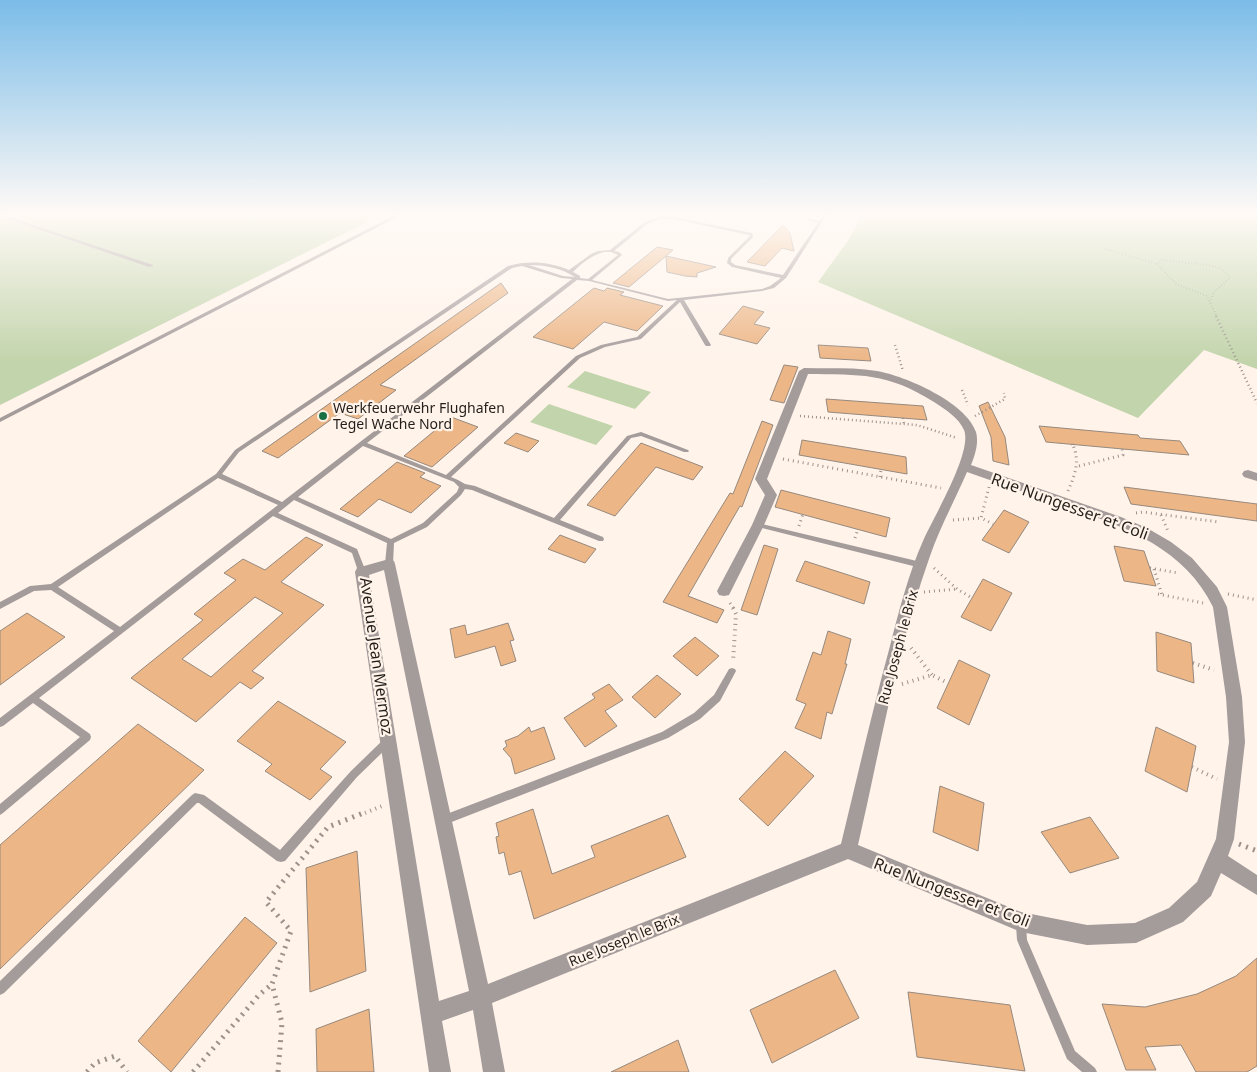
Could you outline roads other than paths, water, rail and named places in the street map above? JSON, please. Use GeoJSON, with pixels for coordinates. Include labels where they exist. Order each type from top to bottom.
{"type":"FeatureCollection","features":[{"type":"Feature","properties":{"kind":"street","name":"Rue Joseph le Brix"},"geometry":{"type":"LineString","coordinates":[[432,1014],[481,998],[848,850],[911,594],[937,521],[970,454],[972,442],[968,418],[899,380],[876,373],[804,372],[761,479],[771,495],[758,525]]}},
{"type":"Feature","properties":{"kind":"street","name":"Rue Nungesser et Coli"},"geometry":{"type":"LineString","coordinates":[[848,850],[1021,922],[1087,935],[1136,933],[1176,915],[1204,889],[1218,860],[1225,839],[1233,787],[1237,742],[1220,607],[1212,591],[1187,561],[1167,545],[1143,531],[1064,501],[964,467]]}},
{"type":"Feature","properties":{"kind":"street"},"geometry":{"type":"LineString","coordinates":[[724,591],[758,525]]}},
{"type":"Feature","properties":{"kind":"street","name":"Avenue Jean Mermoz"},"geometry":{"type":"LineString","coordinates":[[440,1072],[362,572],[389,564],[481,998],[494,1072]]}},
{"type":"Feature","properties":{"kind":"street"},"geometry":{"type":"LineString","coordinates":[[1218,860],[1257,886]]}},
{"type":"Feature","properties":{"kind":"lane"},"geometry":{"type":"LineString","coordinates":[[142,263],[151,266]]}},
{"type":"Feature","properties":{"kind":"lane"},"geometry":{"type":"LineString","coordinates":[[0,420],[306,263]]}},
{"type":"Feature","properties":{"kind":"lane"},"geometry":{"type":"LineString","coordinates":[[535,263],[570,272],[578,277]]}},
{"type":"Feature","properties":{"kind":"lane"},"geometry":{"type":"LineString","coordinates":[[0,606],[33,588],[52,587],[218,474],[237,451],[510,267],[535,263]]}},
{"type":"Feature","properties":{"kind":"lane"},"geometry":{"type":"LineString","coordinates":[[570,272],[582,263]]}},
{"type":"Feature","properties":{"kind":"lane"},"geometry":{"type":"LineString","coordinates":[[589,280],[610,263]]}},
{"type":"Feature","properties":{"kind":"lane"},"geometry":{"type":"LineString","coordinates":[[731,263],[734,266],[784,277]]}},
{"type":"Feature","properties":{"kind":"lane"},"geometry":{"type":"LineString","coordinates":[[520,264],[563,277],[578,277],[668,300],[762,290],[772,287],[784,277],[793,263]]}},
{"type":"Feature","properties":{"kind":"lane"},"geometry":{"type":"LineString","coordinates":[[0,723],[578,277]]}},
{"type":"Feature","properties":{"kind":"lane"},"geometry":{"type":"LineString","coordinates":[[681,299],[708,345]]}},
{"type":"Feature","properties":{"kind":"lane"},"geometry":{"type":"LineString","coordinates":[[447,477],[578,357],[603,346],[639,338],[681,299]]}},
{"type":"Feature","properties":{"kind":"lane"},"geometry":{"type":"LineString","coordinates":[[556,520],[630,437],[641,434],[686,451]]}},
{"type":"Feature","properties":{"kind":"lane"},"geometry":{"type":"LineString","coordinates":[[363,444],[447,477],[461,483],[463,486],[473,488],[601,539]]}},
{"type":"Feature","properties":{"kind":"lane"},"geometry":{"type":"LineString","coordinates":[[218,474],[283,505]]}},
{"type":"Feature","properties":{"kind":"lane"},"geometry":{"type":"LineString","coordinates":[[391,542],[425,524],[459,493],[463,486]]}},
{"type":"Feature","properties":{"kind":"lane"},"geometry":{"type":"LineString","coordinates":[[293,497],[391,542]]}},
{"type":"Feature","properties":{"kind":"lane"},"geometry":{"type":"LineString","coordinates":[[272,514],[355,551],[362,572]]}},
{"type":"Feature","properties":{"kind":"lane"},"geometry":{"type":"LineString","coordinates":[[758,525],[922,561]]}},
{"type":"Feature","properties":{"kind":"lane"},"geometry":{"type":"LineString","coordinates":[[389,564],[391,542]]}},
{"type":"Feature","properties":{"kind":"lane"},"geometry":{"type":"LineString","coordinates":[[52,587],[120,631]]}},
{"type":"Feature","properties":{"kind":"lane"},"geometry":{"type":"LineString","coordinates":[[443,820],[665,735],[697,716],[717,698],[732,671]]}},
{"type":"Feature","properties":{"kind":"lane"},"geometry":{"type":"LineString","coordinates":[[0,810],[87,737],[33,698]]}},
{"type":"Feature","properties":{"kind":"lane"},"geometry":{"type":"LineString","coordinates":[[0,989],[195,798],[202,798],[281,857],[354,774],[389,740]]}},
{"type":"Feature","properties":{"kind":"lane"},"geometry":{"type":"LineString","coordinates":[[1021,922],[1022,940],[1071,1055],[1091,1072]]}},
{"type":"Feature","properties":{"kind":"place","name":"Werkfeuerwehr Flughafen Tegel Wache Nord"},"geometry":{"type":"Point","coordinates":[323,416]}}]}
